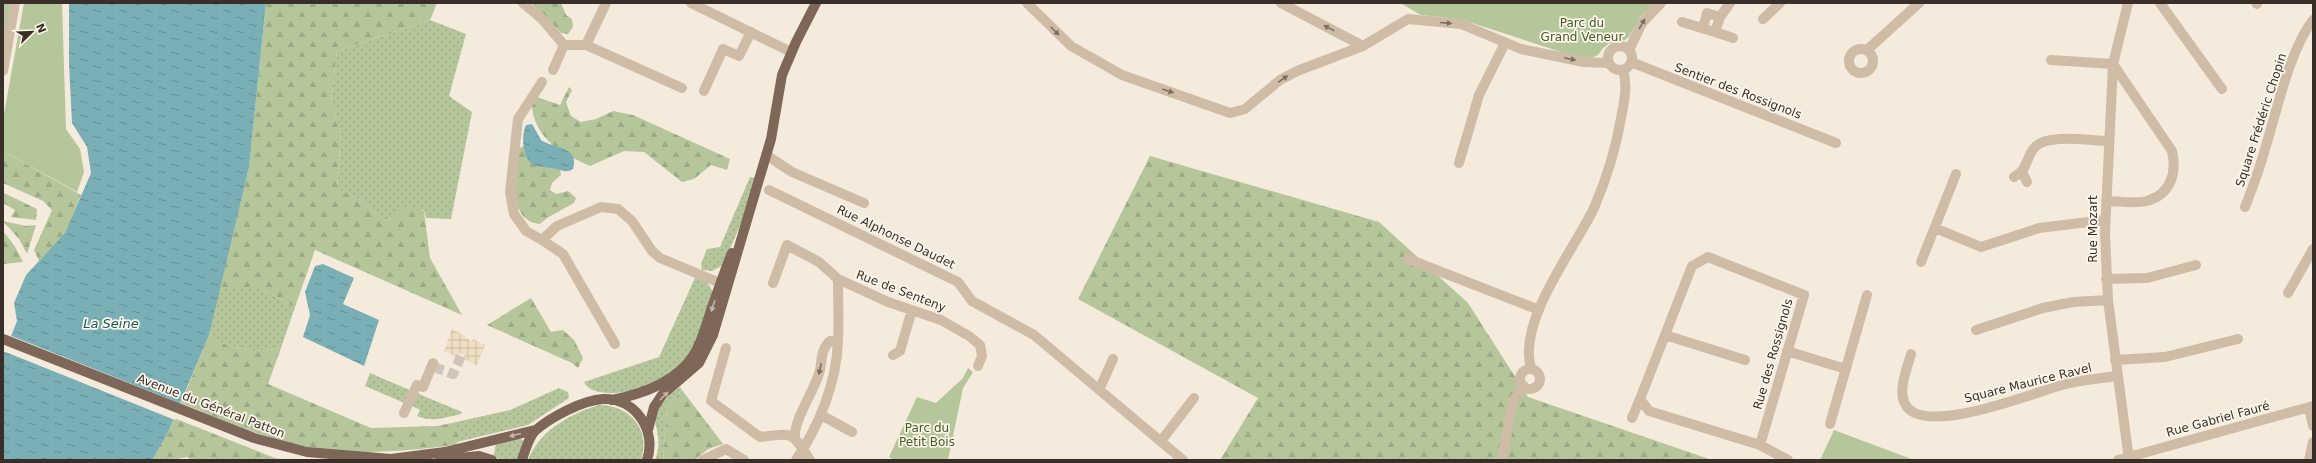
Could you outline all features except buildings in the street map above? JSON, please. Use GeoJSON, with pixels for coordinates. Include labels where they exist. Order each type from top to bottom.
{"type":"FeatureCollection","features":[{"type":"Feature","properties":{"kind":"main road"},"geometry":{"type":"LineString","coordinates":[[647,460],[650,446],[648,430],[654,407],[662,395],[699,363],[714,335],[771,139],[782,75],[791,52],[816,3]]}},
{"type":"Feature","properties":{"kind":"main road","name":"Avenue du Général Patton"},"geometry":{"type":"LineString","coordinates":[[3,345],[210,424],[254,438],[307,452],[390,459],[444,452],[535,430],[582,404],[603,399],[612,400],[636,395],[656,387],[682,369],[694,356],[703,335],[720,283],[751,204]]}},
{"type":"Feature","properties":{"kind":"main road","name":"Avenue du Général Patton"},"geometry":{"type":"LineString","coordinates":[[3,339],[210,424],[256,445],[317,460]]}},
{"type":"Feature","properties":{"kind":"main road"},"geometry":{"type":"LineString","coordinates":[[612,400],[636,411],[648,430]]}},
{"type":"Feature","properties":{"kind":"main road"},"geometry":{"type":"LineString","coordinates":[[522,460],[535,430]]}},
{"type":"Feature","properties":{"kind":"main road"},"geometry":{"type":"LineString","coordinates":[[440,460],[479,456],[492,460]]}},
{"type":"Feature","properties":{"kind":"street"},"geometry":{"type":"LineString","coordinates":[[3,71],[15,3]]}},
{"type":"Feature","properties":{"kind":"street"},"geometry":{"type":"LineString","coordinates":[[523,3],[542,19],[564,45],[586,45],[682,88]]}},
{"type":"Feature","properties":{"kind":"street"},"geometry":{"type":"LineString","coordinates":[[586,45],[606,3]]}},
{"type":"Feature","properties":{"kind":"street"},"geometry":{"type":"LineString","coordinates":[[691,3],[791,52]]}},
{"type":"Feature","properties":{"kind":"street"},"geometry":{"type":"LineString","coordinates":[[1027,3],[1071,46],[1122,75],[1230,113],[1245,109],[1280,80],[1297,70],[1363,46],[1408,19],[1461,24],[1505,44],[1584,62],[1608,63],[1615,69],[1623,70]]}},
{"type":"Feature","properties":{"kind":"street"},"geometry":{"type":"LineString","coordinates":[[1281,3],[1363,46]]}},
{"type":"Feature","properties":{"kind":"street"},"geometry":{"type":"LineString","coordinates":[[1623,70],[1631,62],[1629,50],[1642,23],[1661,3]]}},
{"type":"Feature","properties":{"kind":"street"},"geometry":{"type":"LineString","coordinates":[[1715,32],[1720,17],[1730,3]]}},
{"type":"Feature","properties":{"kind":"street"},"geometry":{"type":"LineString","coordinates":[[1867,50],[1919,3]]}},
{"type":"Feature","properties":{"kind":"street","name":"Rue Mozart"},"geometry":{"type":"LineString","coordinates":[[2128,3],[2113,64],[2105,220],[2106,279],[2108,300],[2116,376],[2129,458]]}},
{"type":"Feature","properties":{"kind":"street"},"geometry":{"type":"LineString","coordinates":[[2160,3],[2222,90]]}},
{"type":"Feature","properties":{"kind":"street"},"geometry":{"type":"LineString","coordinates":[[1763,19],[1773,5]]}},
{"type":"Feature","properties":{"kind":"street"},"geometry":{"type":"LineString","coordinates":[[1703,28],[1707,13],[1720,17]]}},
{"type":"Feature","properties":{"kind":"street","name":"Square Frédéric Chopin"},"geometry":{"type":"LineString","coordinates":[[2245,207],[2266,147],[2283,86],[2300,45],[2313,20]]}},
{"type":"Feature","properties":{"kind":"street"},"geometry":{"type":"LineString","coordinates":[[1682,22],[1733,38]]}},
{"type":"Feature","properties":{"kind":"street"},"geometry":{"type":"LineString","coordinates":[[704,91],[723,49],[739,56],[751,32]]}},
{"type":"Feature","properties":{"kind":"street"},"geometry":{"type":"LineString","coordinates":[[1459,163],[1479,95],[1505,44]]}},
{"type":"Feature","properties":{"kind":"street"},"geometry":{"type":"LineString","coordinates":[[552,70],[564,45]]}},
{"type":"Feature","properties":{"kind":"street"},"geometry":{"type":"LineString","coordinates":[[1608,63],[1608,53],[1614,46],[1624,46],[1629,50]]}},
{"type":"Feature","properties":{"kind":"street"},"geometry":{"type":"LineString","coordinates":[[2051,60],[2113,64],[2172,151],[2175,166],[2173,177],[2168,186],[2159,195],[2146,201],[2106,200]]}},
{"type":"Feature","properties":{"kind":"street","name":"Sentier des Rossignols"},"geometry":{"type":"LineString","coordinates":[[1631,62],[1836,143]]}},
{"type":"Feature","properties":{"kind":"street"},"geometry":{"type":"LineString","coordinates":[[1531,368],[1522,373],[1521,381],[1524,386],[1531,389],[1540,383],[1539,373],[1531,368],[1527,349],[1539,310],[1554,276],[1580,235],[1594,207],[1617,142],[1626,86],[1623,70]]}},
{"type":"Feature","properties":{"kind":"street"},"geometry":{"type":"LineString","coordinates":[[542,82],[518,120],[510,192],[514,214],[526,231],[563,254],[615,344]]}},
{"type":"Feature","properties":{"kind":"street"},"geometry":{"type":"LineString","coordinates":[[2027,182],[2018,175],[2034,147],[2042,142],[2051,139],[2108,141]]}},
{"type":"Feature","properties":{"kind":"street"},"geometry":{"type":"LineString","coordinates":[[766,155],[792,172],[864,203]]}},
{"type":"Feature","properties":{"kind":"street"},"geometry":{"type":"LineString","coordinates":[[1921,262],[1956,174]]}},
{"type":"Feature","properties":{"kind":"street","name":"Rue Alphonse Daudet"},"geometry":{"type":"LineString","coordinates":[[769,190],[958,282],[972,301],[1034,335],[1183,460]]}},
{"type":"Feature","properties":{"kind":"street"},"geometry":{"type":"LineString","coordinates":[[542,240],[557,226],[601,207],[618,209],[632,221],[652,250],[660,258],[720,283]]}},
{"type":"Feature","properties":{"kind":"street"},"geometry":{"type":"LineString","coordinates":[[1935,228],[1981,247],[2039,228],[2105,220]]}},
{"type":"Feature","properties":{"kind":"street","name":"Rue de Senteny"},"geometry":{"type":"LineString","coordinates":[[773,283],[787,245],[819,262],[838,279],[888,302],[941,320],[969,336],[980,345],[982,356],[978,366]]}},
{"type":"Feature","properties":{"kind":"street"},"geometry":{"type":"LineString","coordinates":[[2288,293],[2313,249]]}},
{"type":"Feature","properties":{"kind":"street","name":"Rue des Rossignols"},"geometry":{"type":"LineString","coordinates":[[1632,418],[1692,266],[1708,257],[1804,295],[1760,445]]}},
{"type":"Feature","properties":{"kind":"street"},"geometry":{"type":"LineString","coordinates":[[1408,259],[1539,310]]}},
{"type":"Feature","properties":{"kind":"street"},"geometry":{"type":"LineString","coordinates":[[2106,279],[2147,278],[2196,265]]}},
{"type":"Feature","properties":{"kind":"street"},"geometry":{"type":"LineString","coordinates":[[796,460],[803,450],[820,415],[834,375],[838,342],[838,279]]}},
{"type":"Feature","properties":{"kind":"street"},"geometry":{"type":"LineString","coordinates":[[1830,424],[1867,295]]}},
{"type":"Feature","properties":{"kind":"street"},"geometry":{"type":"LineString","coordinates":[[1976,330],[2043,308],[2073,302],[2108,300]]}},
{"type":"Feature","properties":{"kind":"street"},"geometry":{"type":"LineString","coordinates":[[893,355],[900,351],[912,310]]}},
{"type":"Feature","properties":{"kind":"street"},"geometry":{"type":"LineString","coordinates":[[1664,335],[1745,360]]}},
{"type":"Feature","properties":{"kind":"street"},"geometry":{"type":"LineString","coordinates":[[2115,360],[2165,357],[2238,339]]}},
{"type":"Feature","properties":{"kind":"street"},"geometry":{"type":"LineString","coordinates":[[810,460],[795,438],[794,430],[813,392],[820,372],[824,347],[830,342],[838,342]]}},
{"type":"Feature","properties":{"kind":"street"},"geometry":{"type":"LineString","coordinates":[[726,348],[711,401],[760,437],[787,434],[795,438]]}},
{"type":"Feature","properties":{"kind":"street"},"geometry":{"type":"LineString","coordinates":[[1788,351],[1846,370]]}},
{"type":"Feature","properties":{"kind":"street","name":"Square Maurice Ravel"},"geometry":{"type":"LineString","coordinates":[[1911,354],[1903,384],[1903,398],[1907,407],[1917,415],[1930,418],[2006,404],[2062,385],[2116,376]]}},
{"type":"Feature","properties":{"kind":"street"},"geometry":{"type":"LineString","coordinates":[[1099,390],[1113,359]]}},
{"type":"Feature","properties":{"kind":"street"},"geometry":{"type":"LineString","coordinates":[[404,414],[433,365]]}},
{"type":"Feature","properties":{"kind":"street"},"geometry":{"type":"LineString","coordinates":[[1502,460],[1513,401],[1524,386]]}},
{"type":"Feature","properties":{"kind":"street"},"geometry":{"type":"LineString","coordinates":[[1161,441],[1194,398]]}},
{"type":"Feature","properties":{"kind":"street"},"geometry":{"type":"LineString","coordinates":[[1640,399],[1649,411],[1760,445],[1788,460]]}},
{"type":"Feature","properties":{"kind":"street"},"geometry":{"type":"LineString","coordinates":[[2311,407],[2313,426]]}},
{"type":"Feature","properties":{"kind":"street","name":"Rue Gabriel Fauré"},"geometry":{"type":"LineString","coordinates":[[2118,460],[2311,407]]}},
{"type":"Feature","properties":{"kind":"street"},"geometry":{"type":"LineString","coordinates":[[820,415],[852,432]]}},
{"type":"Feature","properties":{"kind":"street"},"geometry":{"type":"LineString","coordinates":[[2309,460],[2313,442]]}},
{"type":"Feature","properties":{"kind":"street"},"geometry":{"type":"LineString","coordinates":[[703,460],[726,449],[744,460]]}},
{"type":"Feature","properties":{"kind":"green space"},"geometry":{"type":"Polygon","coordinates":[[[3,3],[11,3],[3,43],[3,3]]]}},
{"type":"Feature","properties":{"kind":"green space"},"geometry":{"type":"Polygon","coordinates":[[[24,3],[62,3],[66,129],[80,149],[84,172],[77,192],[3,151],[3,119],[24,3]]]}},
{"type":"Feature","properties":{"kind":"green space"},"geometry":{"type":"Polygon","coordinates":[[[266,3],[437,3],[430,20],[337,51],[331,101],[341,134],[337,188],[360,200],[386,221],[394,217],[403,206],[424,211],[430,258],[462,315],[315,250],[295,307],[260,288],[219,288],[249,167],[266,3]]]}},
{"type":"Feature","properties":{"kind":"green space"},"geometry":{"type":"Polygon","coordinates":[[[532,3],[561,3],[566,15],[572,19],[573,27],[568,34],[561,33],[532,3]]]}},
{"type":"Feature","properties":{"kind":"green space","name":"Parc du Grand Veneur"},"geometry":{"type":"Polygon","coordinates":[[[1400,3],[1655,3],[1640,17],[1629,37],[1625,40],[1610,43],[1603,48],[1598,55],[1591,58],[1567,54],[1460,19],[1421,15],[1400,3]]]}},
{"type":"Feature","properties":{"kind":"green space"},"geometry":{"type":"Polygon","coordinates":[[[430,20],[466,34],[449,96],[472,112],[451,219],[426,218],[424,210],[394,217],[386,221],[360,200],[337,189],[341,134],[331,101],[337,51],[430,20]]]}},
{"type":"Feature","properties":{"kind":"green space"},"geometry":{"type":"Polygon","coordinates":[[[569,87],[572,90],[566,102],[571,116],[581,122],[596,119],[613,111],[633,115],[730,159],[727,170],[711,165],[694,179],[682,182],[644,152],[624,151],[590,166],[566,154],[556,148],[541,132],[535,121],[531,95],[560,105],[569,87]]]}},
{"type":"Feature","properties":{"kind":"green space"},"geometry":{"type":"Polygon","coordinates":[[[525,145],[559,162],[561,175],[552,183],[550,190],[556,194],[568,191],[576,198],[574,203],[547,218],[540,224],[531,222],[522,214],[516,197],[515,177],[518,149],[525,145]]]}},
{"type":"Feature","properties":{"kind":"green space"},"geometry":{"type":"Polygon","coordinates":[[[3,151],[81,195],[65,234],[39,261],[34,250],[52,210],[43,201],[3,183],[3,151]]]}},
{"type":"Feature","properties":{"kind":"green space"},"geometry":{"type":"Polygon","coordinates":[[[1150,156],[1379,222],[1468,303],[1528,397],[1712,460],[1220,460],[1258,398],[1078,299],[1150,156]]]}},
{"type":"Feature","properties":{"kind":"green space"},"geometry":{"type":"Polygon","coordinates":[[[750,177],[755,178],[742,221],[723,265],[712,271],[702,270],[701,264],[707,249],[720,247],[750,177]]]}},
{"type":"Feature","properties":{"kind":"green space"},"geometry":{"type":"Polygon","coordinates":[[[4,193],[37,209],[36,220],[11,217],[15,210],[3,203],[4,193]]]}},
{"type":"Feature","properties":{"kind":"green space"},"geometry":{"type":"Polygon","coordinates":[[[3,221],[26,226],[36,225],[27,254],[19,239],[3,221]]]}},
{"type":"Feature","properties":{"kind":"green space"},"geometry":{"type":"Polygon","coordinates":[[[3,231],[14,245],[23,262],[3,264],[3,231]]]}},
{"type":"Feature","properties":{"kind":"green space"},"geometry":{"type":"Polygon","coordinates":[[[695,278],[707,282],[715,295],[698,345],[692,356],[675,372],[656,385],[639,390],[617,393],[607,393],[589,388],[584,382],[659,357],[695,278]]]}},
{"type":"Feature","properties":{"kind":"green space"},"geometry":{"type":"Polygon","coordinates":[[[219,288],[260,288],[295,307],[281,348],[262,350],[244,349],[225,344],[209,335],[219,288]]]}},
{"type":"Feature","properties":{"kind":"green space"},"geometry":{"type":"Polygon","coordinates":[[[531,298],[551,332],[563,330],[574,340],[583,358],[578,368],[572,363],[487,325],[531,298]]]}},
{"type":"Feature","properties":{"kind":"green space"},"geometry":{"type":"Polygon","coordinates":[[[209,335],[225,344],[244,349],[262,350],[281,348],[268,384],[371,428],[437,426],[452,423],[460,436],[456,445],[401,451],[363,452],[326,450],[275,439],[227,422],[181,403],[209,335]]]}},
{"type":"Feature","properties":{"kind":"green space","name":"Parc du Petit Bois"},"geometry":{"type":"Polygon","coordinates":[[[968,368],[973,372],[963,388],[948,460],[894,460],[889,457],[917,397],[936,403],[963,378],[968,368]]]}},
{"type":"Feature","properties":{"kind":"green space"},"geometry":{"type":"Polygon","coordinates":[[[370,373],[412,391],[407,404],[365,386],[370,373]]]}},
{"type":"Feature","properties":{"kind":"green space"},"geometry":{"type":"Polygon","coordinates":[[[680,387],[682,390],[667,407],[663,460],[655,460],[658,448],[656,416],[659,408],[666,398],[680,387]]]}},
{"type":"Feature","properties":{"kind":"green space"},"geometry":{"type":"Polygon","coordinates":[[[559,388],[568,392],[569,398],[528,425],[457,442],[460,436],[452,423],[510,410],[559,388]]]}},
{"type":"Feature","properties":{"kind":"green space"},"geometry":{"type":"Polygon","coordinates":[[[682,390],[723,444],[708,449],[695,460],[663,460],[667,407],[682,390]]]}},
{"type":"Feature","properties":{"kind":"green space"},"geometry":{"type":"Polygon","coordinates":[[[414,392],[462,412],[461,414],[439,419],[428,419],[417,416],[420,410],[409,404],[414,392]]]}},
{"type":"Feature","properties":{"kind":"green space"},"geometry":{"type":"Polygon","coordinates":[[[599,405],[620,409],[629,414],[635,421],[643,438],[641,460],[528,460],[533,449],[540,440],[557,425],[577,413],[599,405]]]}},
{"type":"Feature","properties":{"kind":"green space"},"geometry":{"type":"Polygon","coordinates":[[[174,418],[275,458],[286,460],[192,460],[187,457],[172,460],[152,460],[174,418]]]}},
{"type":"Feature","properties":{"kind":"green space"},"geometry":{"type":"Polygon","coordinates":[[[1834,430],[1914,460],[1820,460],[1834,430]]]}},
{"type":"Feature","properties":{"kind":"green space"},"geometry":{"type":"Polygon","coordinates":[[[520,438],[523,441],[517,460],[500,460],[494,455],[496,443],[520,438]]]}},
{"type":"Feature","properties":{"kind":"shaded area"},"geometry":{"type":"Polygon","coordinates":[[[452,329],[466,336],[465,338],[472,341],[473,339],[485,345],[477,365],[464,359],[465,356],[459,353],[457,357],[444,351],[452,329]]]}},
{"type":"Feature","properties":{"kind":"water","name":"La Seine"},"geometry":{"type":"Polygon","coordinates":[[[69,3],[266,3],[249,167],[209,335],[168,432],[152,460],[3,460],[3,356],[17,321],[14,303],[26,275],[65,233],[91,173],[87,147],[72,123],[69,64],[69,3]]]}},
{"type":"Feature","properties":{"kind":"water"},"geometry":{"type":"Polygon","coordinates":[[[532,124],[541,140],[564,149],[573,156],[573,169],[565,171],[536,166],[530,162],[525,153],[523,135],[526,125],[532,124]]]}},
{"type":"Feature","properties":{"kind":"water"},"geometry":{"type":"Polygon","coordinates":[[[323,264],[354,278],[343,304],[379,320],[364,366],[303,337],[310,315],[305,292],[315,266],[323,264]]]}},
{"type":"Feature","properties":{"kind":"pier"},"geometry":{"type":"Polygon","coordinates":[[[9,335],[182,404],[175,420],[3,351],[9,335]]]}},
{"type":"Feature","properties":{"kind":"tunnel"},"geometry":{"type":"LineString","coordinates":[[434,367],[453,374],[462,354]]}}]}
